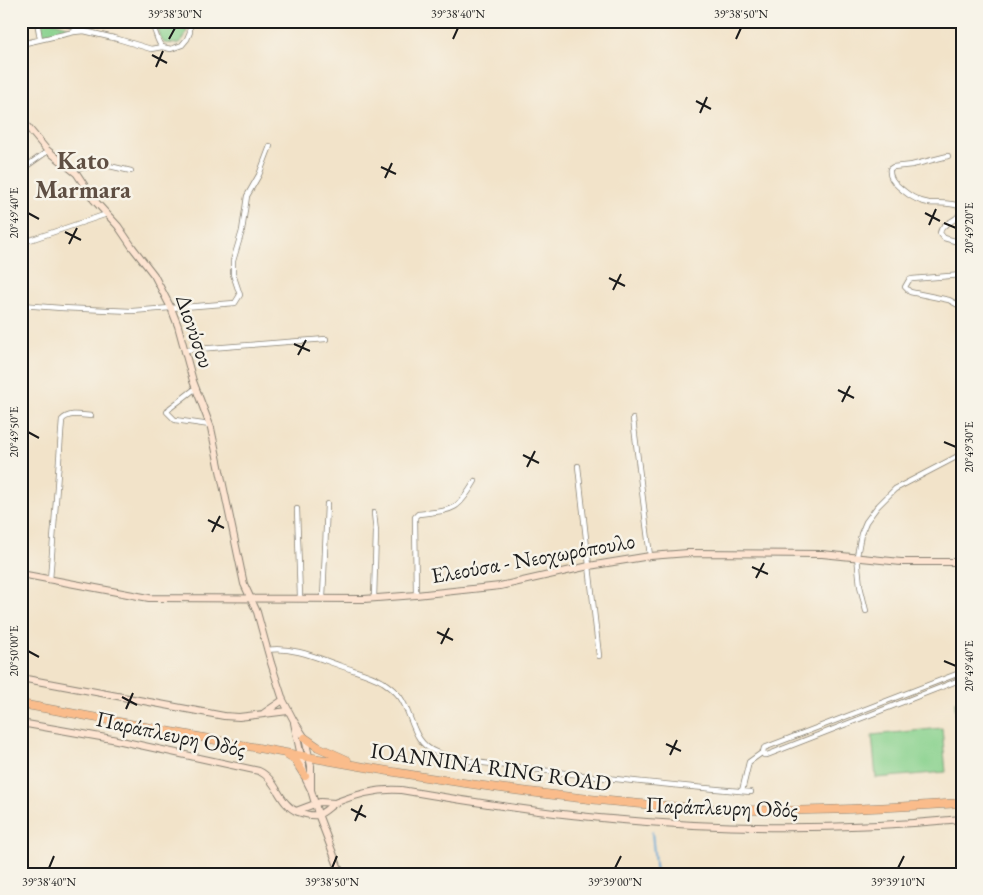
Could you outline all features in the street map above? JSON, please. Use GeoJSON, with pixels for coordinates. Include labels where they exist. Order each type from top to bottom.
{"type":"FeatureCollection","features":[{"type":"Feature","properties":{"kind":"highway","name":"IOANNINA RING ROAD"},"geometry":{"type":"LineString","coordinates":[[21,704],[355,765],[519,792],[605,802],[682,808],[748,810],[827,810],[962,803]]}},
{"type":"Feature","properties":{"kind":"highway"},"geometry":{"type":"LineString","coordinates":[[305,738],[318,747],[355,765]]}},
{"type":"Feature","properties":{"kind":"highway"},"geometry":{"type":"LineString","coordinates":[[276,750],[295,760],[304,776]]}},
{"type":"Feature","properties":{"kind":"street"},"geometry":{"type":"LineString","coordinates":[[37,21],[40,39]]}},
{"type":"Feature","properties":{"kind":"street"},"geometry":{"type":"LineString","coordinates":[[58,21],[80,31],[113,37],[151,49],[162,47],[174,48],[184,43],[190,34],[189,21]]}},
{"type":"Feature","properties":{"kind":"street"},"geometry":{"type":"LineString","coordinates":[[148,21],[154,26],[158,42],[162,47]]}},
{"type":"Feature","properties":{"kind":"street"},"geometry":{"type":"LineString","coordinates":[[21,44],[80,31]]}},
{"type":"Feature","properties":{"kind":"street","name":"Διονύσου"},"geometry":{"type":"LineString","coordinates":[[21,119],[48,151],[72,169],[80,178],[94,200],[118,226],[150,269],[171,308],[196,388],[210,425],[242,577],[257,612],[283,700],[294,721]]}},
{"type":"Feature","properties":{"kind":"street"},"geometry":{"type":"LineString","coordinates":[[21,304],[125,311],[235,303],[239,299],[240,292],[233,274],[233,261],[242,231],[247,196],[259,175],[270,146]]}},
{"type":"Feature","properties":{"kind":"street"},"geometry":{"type":"LineString","coordinates":[[21,170],[48,151]]}},
{"type":"Feature","properties":{"kind":"street"},"geometry":{"type":"LineString","coordinates":[[948,156],[912,165],[894,166],[890,169],[889,174],[893,182],[910,197],[926,203],[952,204],[961,208],[961,212],[956,219],[944,225],[940,229],[940,233],[944,238],[962,243]]}},
{"type":"Feature","properties":{"kind":"street"},"geometry":{"type":"LineString","coordinates":[[72,169],[105,165],[131,171]]}},
{"type":"Feature","properties":{"kind":"street"},"geometry":{"type":"LineString","coordinates":[[21,243],[107,214]]}},
{"type":"Feature","properties":{"kind":"street"},"geometry":{"type":"LineString","coordinates":[[962,276],[912,279],[909,280],[905,287],[910,292],[949,300],[962,307]]}},
{"type":"Feature","properties":{"kind":"street"},"geometry":{"type":"LineString","coordinates":[[185,350],[326,339]]}},
{"type":"Feature","properties":{"kind":"street"},"geometry":{"type":"LineString","coordinates":[[196,388],[167,412],[174,420],[210,425]]}},
{"type":"Feature","properties":{"kind":"street"},"geometry":{"type":"LineString","coordinates":[[50,580],[62,420],[65,416],[70,415],[91,416]]}},
{"type":"Feature","properties":{"kind":"street"},"geometry":{"type":"LineString","coordinates":[[633,419],[650,556]]}},
{"type":"Feature","properties":{"kind":"street"},"geometry":{"type":"LineString","coordinates":[[866,611],[860,586],[857,556],[864,525],[887,496],[900,486],[927,474],[962,454]]}},
{"type":"Feature","properties":{"kind":"street"},"geometry":{"type":"LineString","coordinates":[[578,466],[599,656]]}},
{"type":"Feature","properties":{"kind":"street"},"geometry":{"type":"LineString","coordinates":[[416,595],[415,517],[418,514],[456,507],[467,495],[475,480]]}},
{"type":"Feature","properties":{"kind":"street"},"geometry":{"type":"LineString","coordinates":[[323,598],[327,504]]}},
{"type":"Feature","properties":{"kind":"street"},"geometry":{"type":"LineString","coordinates":[[297,509],[300,598]]}},
{"type":"Feature","properties":{"kind":"street"},"geometry":{"type":"LineString","coordinates":[[374,513],[376,532],[374,598]]}},
{"type":"Feature","properties":{"kind":"street","name":"Ελεούσα - Νεοχωρόπουλο"},"geometry":{"type":"LineString","coordinates":[[21,574],[149,598],[374,598],[500,586],[589,566],[650,556],[724,552],[857,556],[901,562],[962,562]]}},
{"type":"Feature","properties":{"kind":"street"},"geometry":{"type":"LineString","coordinates":[[268,650],[280,649],[300,653],[383,682],[400,697],[412,726],[422,742],[432,751],[468,760],[610,779],[751,792]]}},
{"type":"Feature","properties":{"kind":"street"},"geometry":{"type":"LineString","coordinates":[[742,791],[749,762],[763,752],[764,748],[962,672]]}},
{"type":"Feature","properties":{"kind":"street","name":"Παράπλευρη Οδός"},"geometry":{"type":"LineString","coordinates":[[21,678],[224,716],[239,717],[288,710]]}},
{"type":"Feature","properties":{"kind":"street"},"geometry":{"type":"LineString","coordinates":[[763,752],[766,755],[962,679]]}},
{"type":"Feature","properties":{"kind":"street","name":"Παράπλευρη Οδός"},"geometry":{"type":"LineString","coordinates":[[263,714],[283,700]]}},
{"type":"Feature","properties":{"kind":"street"},"geometry":{"type":"LineString","coordinates":[[294,721],[305,738],[310,757],[312,772],[311,790]]}},
{"type":"Feature","properties":{"kind":"street"},"geometry":{"type":"LineString","coordinates":[[294,721],[304,776],[311,790],[341,874]]}},
{"type":"Feature","properties":{"kind":"street","name":"Παράπλευρη Οδός"},"geometry":{"type":"LineString","coordinates":[[21,723],[112,739],[259,771],[270,779],[286,805],[296,811],[315,803],[335,803]]}},
{"type":"Feature","properties":{"kind":"street","name":"Παράπλευρη Οδός"},"geometry":{"type":"LineString","coordinates":[[318,814],[335,803],[374,790],[392,789],[594,818],[658,823],[811,827],[962,820]]}},
{"type":"Feature","properties":{"kind":"street"},"geometry":{"type":"LineString","coordinates":[[296,811],[306,814],[318,814]]}},
{"type":"Feature","properties":{"kind":"green space"},"geometry":{"type":"Polygon","coordinates":[[[39,21],[51,21],[69,28],[41,35],[39,21]]]}},
{"type":"Feature","properties":{"kind":"green space"},"geometry":{"type":"Polygon","coordinates":[[[153,21],[186,21],[186,35],[177,44],[164,43],[153,21]]]}},
{"type":"Feature","properties":{"kind":"green space"},"geometry":{"type":"Polygon","coordinates":[[[955,702],[962,702],[962,779],[959,779],[955,702]]]}},
{"type":"Feature","properties":{"kind":"green space"},"geometry":{"type":"Polygon","coordinates":[[[942,728],[946,772],[876,778],[872,735],[942,728]]]}},
{"type":"Feature","properties":{"kind":"waterway"},"geometry":{"type":"LineString","coordinates":[[652,832],[656,874]]}},
{"type":"Feature","properties":{"kind":"district","name":"Kato Marmara"},"geometry":{"type":"Point","coordinates":[83,174]}}]}
